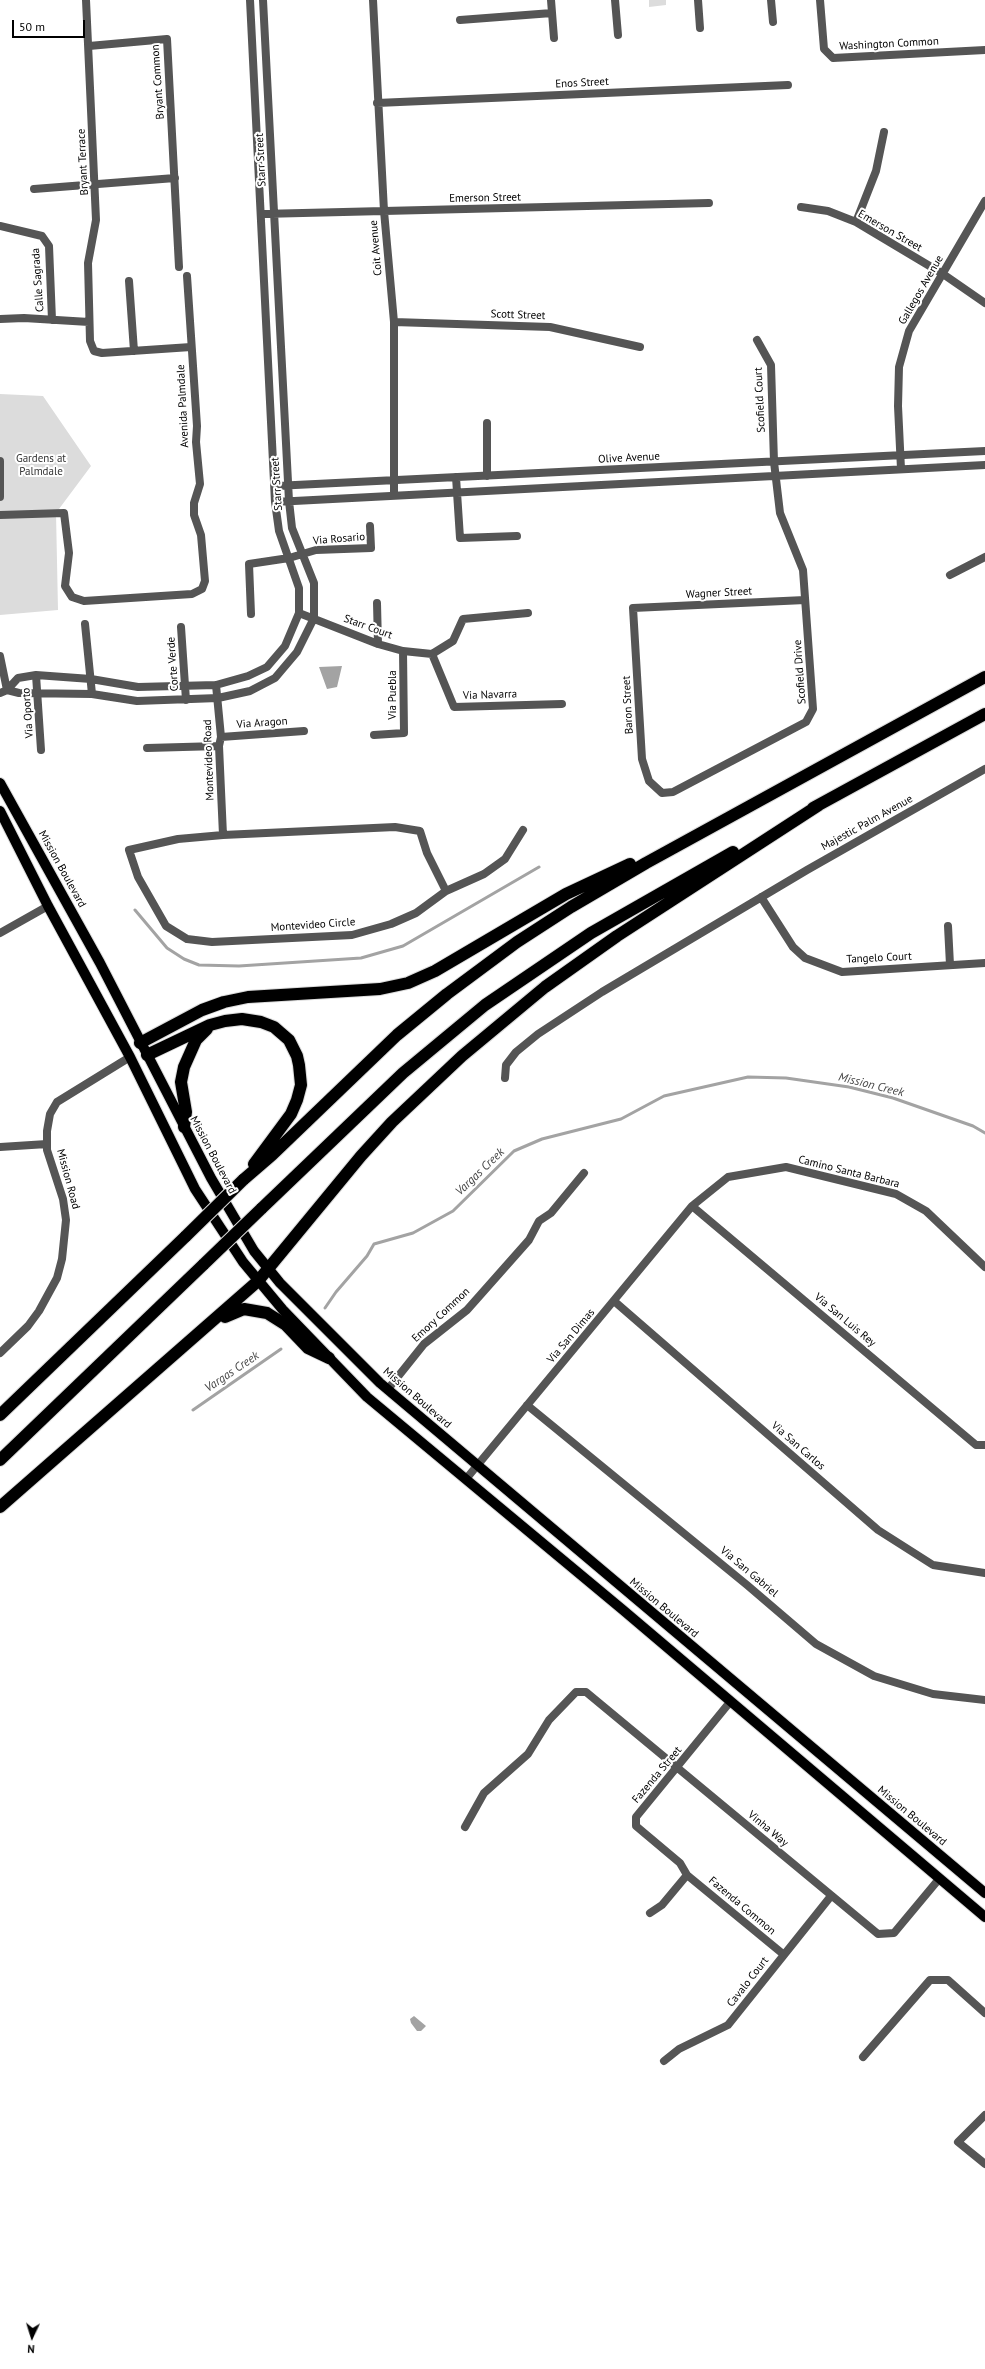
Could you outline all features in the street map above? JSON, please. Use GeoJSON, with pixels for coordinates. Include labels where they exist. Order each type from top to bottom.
{"type":"FeatureCollection","features":[{"type":"Feature","properties":{"kind":"highway"},"geometry":{"type":"LineString","coordinates":[[0,1415],[243,1180],[272,1155],[381,1050],[464,981],[571,907],[702,832],[985,677]]}},
{"type":"Feature","properties":{"kind":"highway"},"geometry":{"type":"LineString","coordinates":[[0,1460],[403,1073],[502,993],[555,956],[621,914],[985,714]]}},
{"type":"Feature","properties":{"kind":"highway"},"geometry":{"type":"LineString","coordinates":[[0,1507],[204,1330],[258,1281],[269,1270],[361,1156],[392,1122],[462,1056],[505,1019],[616,936],[819,805]]}},
{"type":"Feature","properties":{"kind":"highway"},"geometry":{"type":"LineString","coordinates":[[140,1043],[202,1010],[224,1002],[248,997],[380,989],[408,982],[434,971],[566,894],[702,832]]}},
{"type":"Feature","properties":{"kind":"highway"},"geometry":{"type":"LineString","coordinates":[[147,1055],[210,1025],[242,1019],[261,1022],[274,1027],[289,1040],[297,1056],[301,1085],[297,1100],[291,1114],[243,1180]]}},
{"type":"Feature","properties":{"kind":"highway"},"geometry":{"type":"LineString","coordinates":[[184,1127],[186,1112],[181,1082],[184,1067],[196,1040],[210,1025]]}},
{"type":"Feature","properties":{"kind":"highway"},"geometry":{"type":"LineString","coordinates":[[204,1330],[238,1310],[259,1310],[276,1318],[314,1353],[329,1358]]}},
{"type":"Feature","properties":{"kind":"main road","name":"Mission Boulevard"},"geometry":{"type":"LineString","coordinates":[[0,783],[100,964],[211,1178],[254,1251],[269,1270],[388,1389],[477,1466],[985,1893]]}},
{"type":"Feature","properties":{"kind":"main road"},"geometry":{"type":"LineString","coordinates":[[0,811],[48,906],[130,1057],[195,1189],[242,1262],[258,1281],[329,1358],[367,1396],[985,1917]]}},
{"type":"Feature","properties":{"kind":"main road","name":"Mission Road"},"geometry":{"type":"LineString","coordinates":[[130,1057],[140,1043]]}},
{"type":"Feature","properties":{"kind":"main road","name":"Mission Road"},"geometry":{"type":"LineString","coordinates":[[130,1057],[147,1055]]}},
{"type":"Feature","properties":{"kind":"street","name":"Bryant Terrace"},"geometry":{"type":"LineString","coordinates":[[86,0],[96,220],[88,263],[89,322]]}},
{"type":"Feature","properties":{"kind":"street","name":"Starr Street"},"geometry":{"type":"LineString","coordinates":[[4,692],[18,678],[36,675],[90,679],[138,687],[216,685],[248,676],[267,667],[285,646],[299,613],[299,588],[279,531],[275,502],[262,214],[250,0]]}},
{"type":"Feature","properties":{"kind":"street","name":"Starr Street"},"geometry":{"type":"LineString","coordinates":[[4,692],[92,694],[137,701],[218,698],[250,691],[275,678],[297,652],[314,618],[314,583],[301,554],[292,528],[289,501],[263,0]]}},
{"type":"Feature","properties":{"kind":"street","name":"Coit Avenue"},"geometry":{"type":"LineString","coordinates":[[373,0],[377,103],[384,211],[394,322],[394,495]]}},
{"type":"Feature","properties":{"kind":"street"},"geometry":{"type":"LineString","coordinates":[[551,0],[554,38]]}},
{"type":"Feature","properties":{"kind":"street"},"geometry":{"type":"LineString","coordinates":[[615,0],[618,35]]}},
{"type":"Feature","properties":{"kind":"street"},"geometry":{"type":"LineString","coordinates":[[698,0],[700,28]]}},
{"type":"Feature","properties":{"kind":"street"},"geometry":{"type":"LineString","coordinates":[[771,0],[774,22]]}},
{"type":"Feature","properties":{"kind":"street","name":"Washington Common"},"geometry":{"type":"LineString","coordinates":[[820,0],[824,49],[833,58],[985,50]]}},
{"type":"Feature","properties":{"kind":"street"},"geometry":{"type":"LineString","coordinates":[[460,20],[552,13]]}},
{"type":"Feature","properties":{"kind":"street","name":"Bryant Common"},"geometry":{"type":"LineString","coordinates":[[89,46],[168,39],[179,267]]}},
{"type":"Feature","properties":{"kind":"street","name":"Enos Street"},"geometry":{"type":"LineString","coordinates":[[377,103],[788,85]]}},
{"type":"Feature","properties":{"kind":"street"},"geometry":{"type":"LineString","coordinates":[[856,222],[876,171],[884,132]]}},
{"type":"Feature","properties":{"kind":"street"},"geometry":{"type":"LineString","coordinates":[[34,189],[95,183],[175,178]]}},
{"type":"Feature","properties":{"kind":"street","name":"Gallegos Avenue"},"geometry":{"type":"LineString","coordinates":[[901,469],[898,406],[899,367],[910,331],[985,201]]}},
{"type":"Feature","properties":{"kind":"street","name":"Emerson Street"},"geometry":{"type":"LineString","coordinates":[[262,214],[709,203]]}},
{"type":"Feature","properties":{"kind":"street","name":"Emerson Street"},"geometry":{"type":"LineString","coordinates":[[801,207],[828,211],[856,222],[943,274],[985,303]]}},
{"type":"Feature","properties":{"kind":"street","name":"Calle Sagrada"},"geometry":{"type":"LineString","coordinates":[[0,226],[42,236],[49,246],[52,320]]}},
{"type":"Feature","properties":{"kind":"street"},"geometry":{"type":"LineString","coordinates":[[188,276],[191,347]]}},
{"type":"Feature","properties":{"kind":"street"},"geometry":{"type":"LineString","coordinates":[[129,281],[134,351]]}},
{"type":"Feature","properties":{"kind":"street"},"geometry":{"type":"LineString","coordinates":[[0,318],[89,322]]}},
{"type":"Feature","properties":{"kind":"street","name":"Avenida Palmdale"},"geometry":{"type":"LineString","coordinates":[[0,515],[64,513],[69,553],[65,586],[72,597],[84,601],[192,594],[202,589],[205,581],[201,535],[194,515],[194,503],[200,484],[196,442],[197,426],[191,347],[102,353],[94,351],[90,341],[89,322]]}},
{"type":"Feature","properties":{"kind":"street","name":"Scott Street"},"geometry":{"type":"LineString","coordinates":[[394,322],[550,327],[640,347]]}},
{"type":"Feature","properties":{"kind":"street","name":"Scofield Court"},"geometry":{"type":"LineString","coordinates":[[757,340],[771,365],[774,462]]}},
{"type":"Feature","properties":{"kind":"street"},"geometry":{"type":"LineString","coordinates":[[487,424],[487,476]]}},
{"type":"Feature","properties":{"kind":"street","name":"Olive Avenue"},"geometry":{"type":"LineString","coordinates":[[275,486],[985,451]]}},
{"type":"Feature","properties":{"kind":"street"},"geometry":{"type":"LineString","coordinates":[[0,461],[0,497]]}},
{"type":"Feature","properties":{"kind":"street","name":"Scofield Drive"},"geometry":{"type":"LineString","coordinates":[[662,793],[673,792],[806,722],[814,709],[803,570],[780,513],[774,462]]}},
{"type":"Feature","properties":{"kind":"street"},"geometry":{"type":"LineString","coordinates":[[275,502],[456,491],[985,465]]}},
{"type":"Feature","properties":{"kind":"street"},"geometry":{"type":"LineString","coordinates":[[456,477],[460,538],[517,536]]}},
{"type":"Feature","properties":{"kind":"street","name":"Via Rosario"},"geometry":{"type":"LineString","coordinates":[[251,614],[249,564],[289,558],[316,550],[371,548],[370,526]]}},
{"type":"Feature","properties":{"kind":"street"},"geometry":{"type":"LineString","coordinates":[[950,575],[985,557]]}},
{"type":"Feature","properties":{"kind":"street","name":"Wagner Street"},"geometry":{"type":"LineString","coordinates":[[633,608],[805,600]]}},
{"type":"Feature","properties":{"kind":"street"},"geometry":{"type":"LineString","coordinates":[[377,603],[378,644]]}},
{"type":"Feature","properties":{"kind":"street","name":"Baron Street"},"geometry":{"type":"LineString","coordinates":[[633,608],[642,759],[649,781],[662,793]]}},
{"type":"Feature","properties":{"kind":"street","name":"Starr Court"},"geometry":{"type":"LineString","coordinates":[[299,613],[378,644],[404,651],[432,654]]}},
{"type":"Feature","properties":{"kind":"street"},"geometry":{"type":"LineString","coordinates":[[432,654],[453,641],[463,619],[528,613]]}},
{"type":"Feature","properties":{"kind":"street"},"geometry":{"type":"LineString","coordinates":[[85,624],[92,694]]}},
{"type":"Feature","properties":{"kind":"street","name":"Corte Verde"},"geometry":{"type":"LineString","coordinates":[[181,627],[186,700]]}},
{"type":"Feature","properties":{"kind":"street","name":"Via Puebla"},"geometry":{"type":"LineString","coordinates":[[374,735],[404,734],[404,651]]}},
{"type":"Feature","properties":{"kind":"street","name":"Via Navarra"},"geometry":{"type":"LineString","coordinates":[[432,654],[454,707],[562,704]]}},
{"type":"Feature","properties":{"kind":"street"},"geometry":{"type":"LineString","coordinates":[[0,656],[4,692]]}},
{"type":"Feature","properties":{"kind":"street","name":"Via Oporto"},"geometry":{"type":"LineString","coordinates":[[36,675],[41,750]]}},
{"type":"Feature","properties":{"kind":"street","name":"Montevideo Road"},"geometry":{"type":"LineString","coordinates":[[216,685],[221,736],[219,746],[223,835]]}},
{"type":"Feature","properties":{"kind":"street","name":"Via Aragon"},"geometry":{"type":"LineString","coordinates":[[221,736],[304,731]]}},
{"type":"Feature","properties":{"kind":"street"},"geometry":{"type":"LineString","coordinates":[[147,748],[219,746]]}},
{"type":"Feature","properties":{"kind":"street","name":"Majestic Palm Avenue"},"geometry":{"type":"LineString","coordinates":[[505,1078],[506,1065],[516,1052],[538,1034],[602,992],[761,897],[985,769]]}},
{"type":"Feature","properties":{"kind":"street","name":"Montevideo Circle"},"geometry":{"type":"LineString","coordinates":[[394,827],[420,831],[427,854],[446,891],[416,913],[391,924],[352,935],[212,942],[187,939],[166,926],[138,877],[129,850],[178,839],[223,835],[394,827]]}},
{"type":"Feature","properties":{"kind":"street"},"geometry":{"type":"LineString","coordinates":[[446,891],[484,874],[505,859],[523,830]]}},
{"type":"Feature","properties":{"kind":"street","name":"Tangelo Court"},"geometry":{"type":"LineString","coordinates":[[761,897],[793,947],[805,958],[842,972],[985,963]]}},
{"type":"Feature","properties":{"kind":"street"},"geometry":{"type":"LineString","coordinates":[[0,933],[48,906]]}},
{"type":"Feature","properties":{"kind":"street"},"geometry":{"type":"LineString","coordinates":[[948,926],[950,965]]}},
{"type":"Feature","properties":{"kind":"street","name":"Mission Road"},"geometry":{"type":"LineString","coordinates":[[0,1353],[28,1326],[39,1311],[57,1278],[62,1259],[66,1220],[63,1199],[52,1169],[47,1144],[49,1120],[56,1102],[130,1057]]}},
{"type":"Feature","properties":{"kind":"street"},"geometry":{"type":"LineString","coordinates":[[0,1147],[47,1144]]}},
{"type":"Feature","properties":{"kind":"street","name":"Camino Santa Barbara"},"geometry":{"type":"LineString","coordinates":[[692,1206],[728,1177],[786,1167],[896,1194],[926,1212],[985,1267]]}},
{"type":"Feature","properties":{"kind":"street","name":"Emory Common"},"geometry":{"type":"LineString","coordinates":[[388,1389],[424,1344],[467,1310],[529,1240],[539,1221],[551,1213],[584,1173]]}},
{"type":"Feature","properties":{"kind":"street","name":"Via San Dimas"},"geometry":{"type":"LineString","coordinates":[[466,1479],[692,1206]]}},
{"type":"Feature","properties":{"kind":"street","name":"Via San Luis Rey"},"geometry":{"type":"LineString","coordinates":[[692,1206],[976,1445],[985,1445]]}},
{"type":"Feature","properties":{"kind":"street","name":"Via San Carlos"},"geometry":{"type":"LineString","coordinates":[[614,1301],[878,1530],[933,1565],[985,1573]]}},
{"type":"Feature","properties":{"kind":"street","name":"Via San Gabriel"},"geometry":{"type":"LineString","coordinates":[[527,1405],[747,1585],[816,1644],[874,1676],[933,1694],[985,1700]]}},
{"type":"Feature","properties":{"kind":"street","name":"Vinha Way"},"geometry":{"type":"LineString","coordinates":[[465,1827],[484,1793],[528,1754],[549,1720],[576,1692],[586,1692],[878,1934],[894,1933],[939,1879]]}},
{"type":"Feature","properties":{"kind":"street","name":"Fazenda Street"},"geometry":{"type":"LineString","coordinates":[[688,1875],[680,1862],[636,1826],[636,1817],[730,1702]]}},
{"type":"Feature","properties":{"kind":"street"},"geometry":{"type":"LineString","coordinates":[[650,1913],[662,1905],[688,1875]]}},
{"type":"Feature","properties":{"kind":"street","name":"Fazenda Common"},"geometry":{"type":"LineString","coordinates":[[688,1875],[783,1954]]}},
{"type":"Feature","properties":{"kind":"street","name":"Cavalo Court"},"geometry":{"type":"LineString","coordinates":[[664,2061],[679,2049],[728,2025],[783,1954],[831,1896]]}},
{"type":"Feature","properties":{"kind":"street"},"geometry":{"type":"LineString","coordinates":[[863,2057],[930,1980],[948,1980],[985,2012]]}},
{"type":"Feature","properties":{"kind":"street"},"geometry":{"type":"LineString","coordinates":[[985,2115],[958,2142],[985,2164]]}},
{"type":"Feature","properties":{"kind":"green space"},"geometry":{"type":"Polygon","coordinates":[[[649,0],[666,0],[666,5],[649,7],[649,0]]]}},
{"type":"Feature","properties":{"kind":"green space","name":"Gardens at Palmdale"},"geometry":{"type":"Polygon","coordinates":[[[0,394],[43,396],[91,466],[56,513],[58,610],[0,615],[0,394]]]}},
{"type":"Feature","properties":{"kind":"shaded area"},"geometry":{"type":"Polygon","coordinates":[[[342,666],[337,687],[327,689],[319,667],[342,666]]]}},
{"type":"Feature","properties":{"kind":"shaded area"},"geometry":{"type":"Polygon","coordinates":[[[414,2016],[426,2026],[421,2031],[417,2031],[411,2023],[410,2019],[414,2016]]]}},
{"type":"Feature","properties":{"kind":"waterway"},"geometry":{"type":"LineString","coordinates":[[135,910],[167,948],[184,959],[199,965],[239,966],[361,958],[403,946],[539,867]]}},
{"type":"Feature","properties":{"kind":"waterway","name":"Vargas Creek"},"geometry":{"type":"LineString","coordinates":[[325,1308],[336,1292],[367,1256],[374,1244],[413,1233],[453,1211],[514,1151],[542,1139],[621,1119],[664,1096],[748,1077],[786,1078],[849,1087],[893,1098],[973,1126],[985,1133]]}},
{"type":"Feature","properties":{"kind":"waterway","name":"Vargas Creek"},"geometry":{"type":"LineString","coordinates":[[193,1410],[281,1349]]}},
{"type":"Feature","properties":{"kind":"water label","name":"Mission Creek"},"geometry":{"type":"Point","coordinates":[871,1085]}}]}
